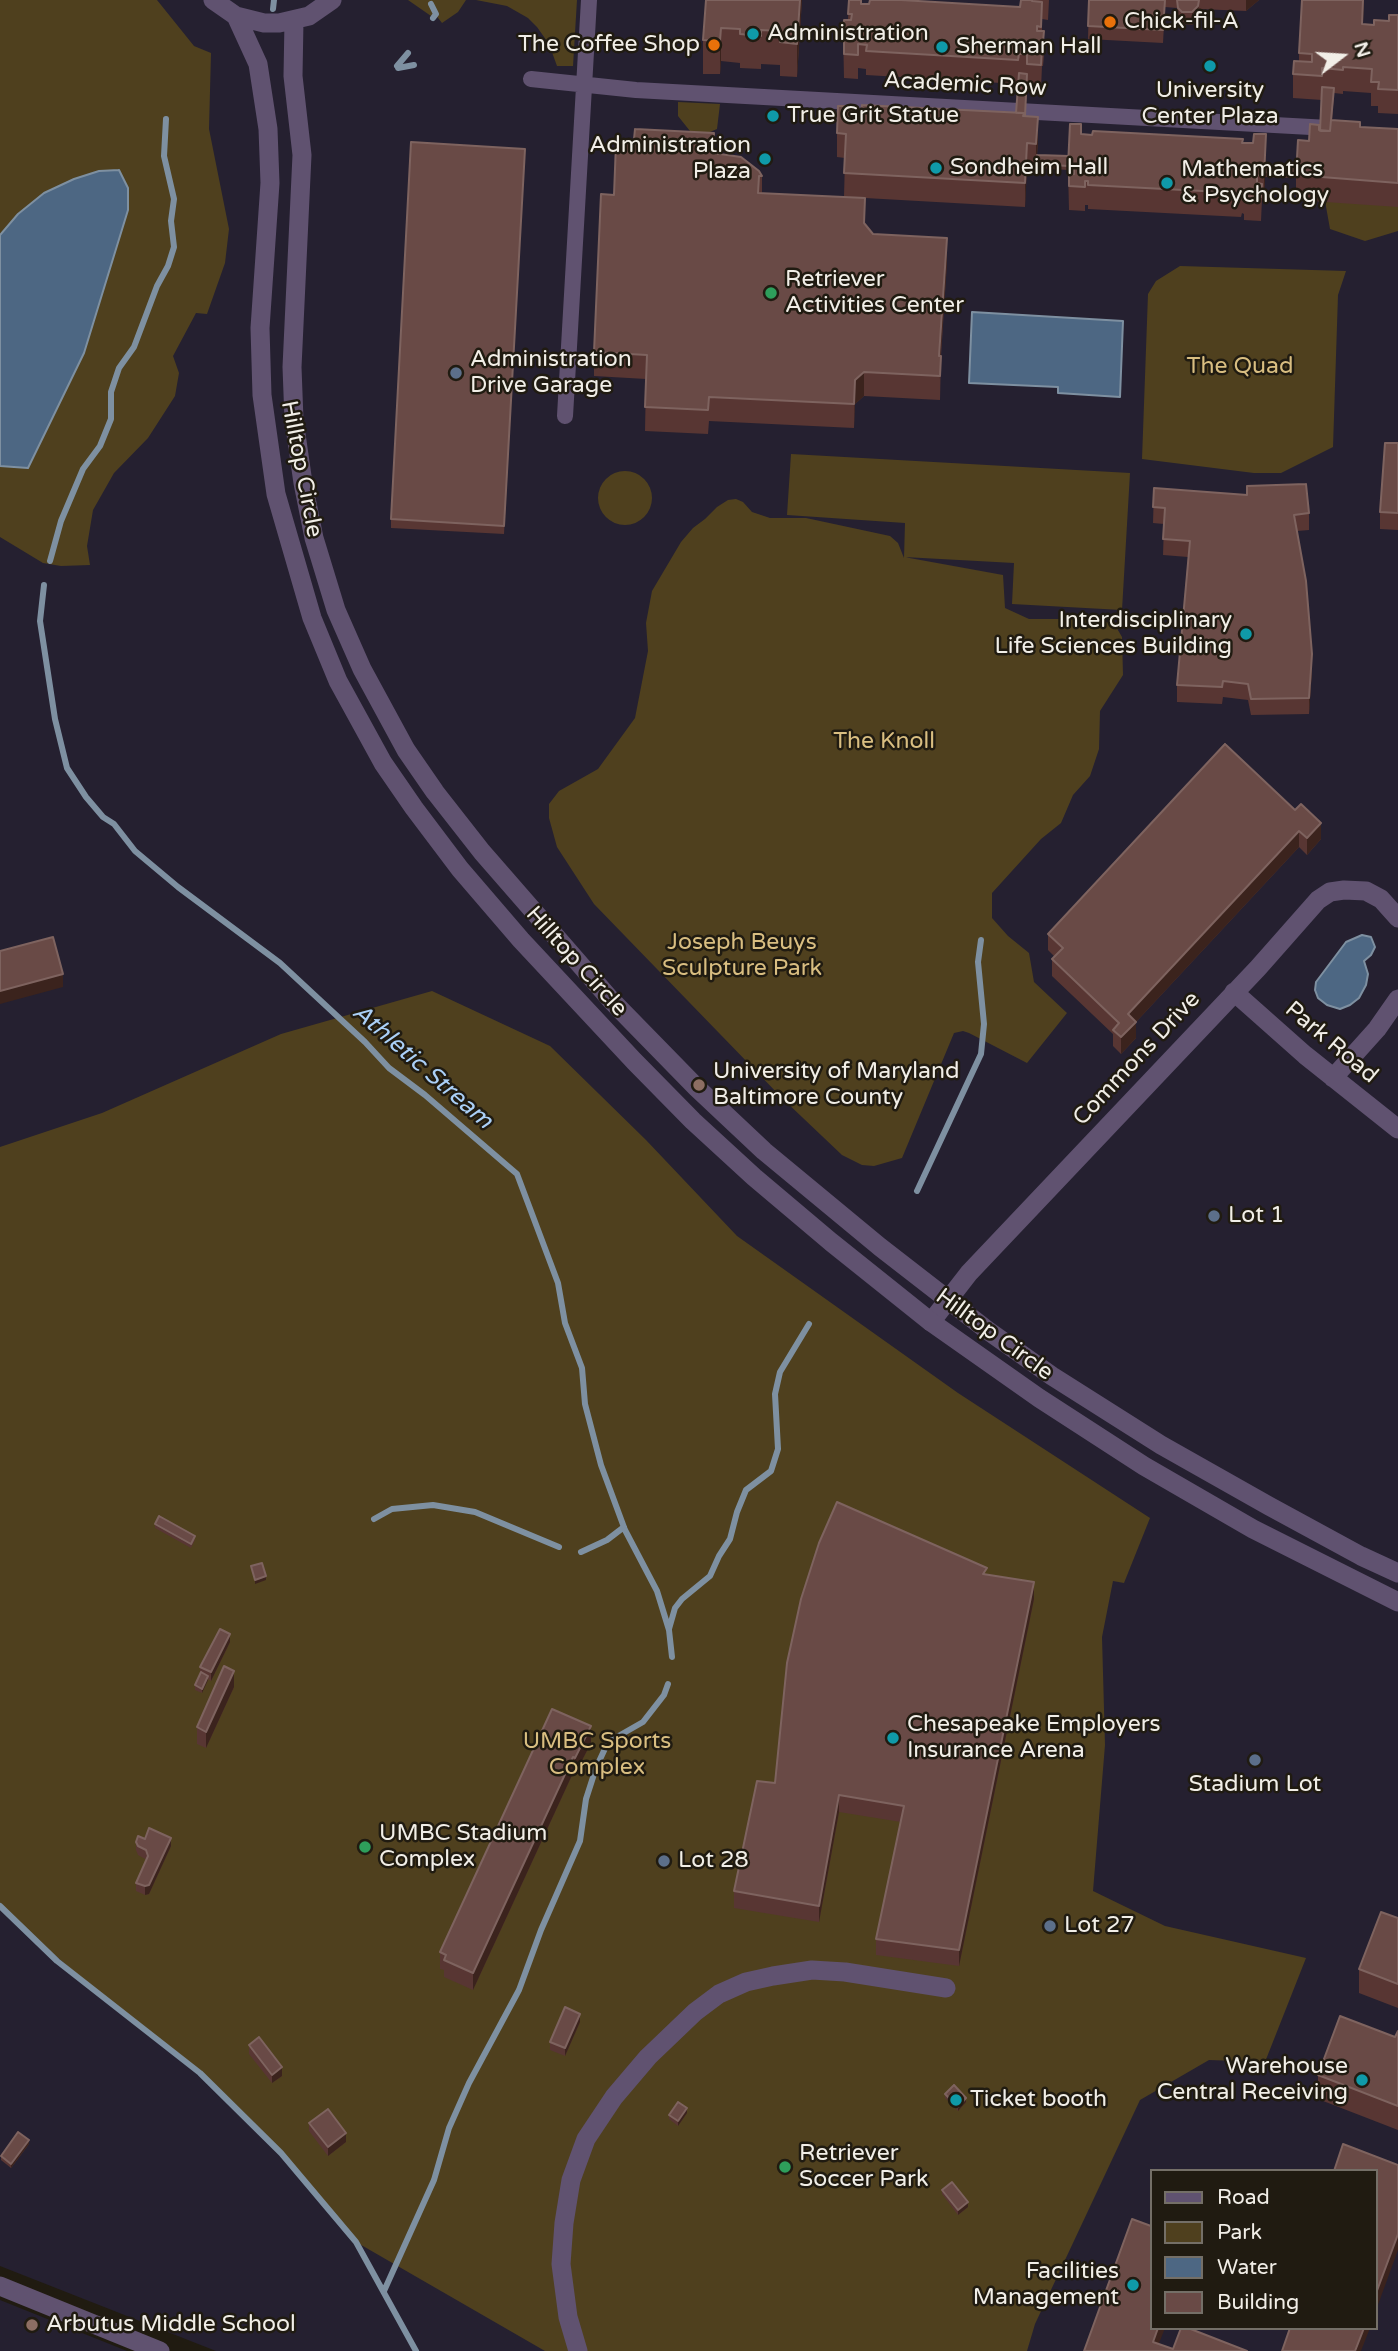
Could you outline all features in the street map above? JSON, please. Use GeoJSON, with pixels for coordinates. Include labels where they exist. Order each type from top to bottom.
{"type":"FeatureCollection","features":[{"type":"Feature","properties":{"kind":"street"},"geometry":{"type":"LineString","coordinates":[[212,0],[236,16],[264,23],[294,21],[309,16],[332,0]]}},
{"type":"Feature","properties":{"kind":"street"},"geometry":{"type":"LineString","coordinates":[[565,416],[589,0]]}},
{"type":"Feature","properties":{"kind":"street","name":"Hilltop Circle"},"geometry":{"type":"LineString","coordinates":[[236,16],[258,64],[268,129],[270,183],[260,328],[262,395],[274,481],[290,548],[312,618],[338,681],[383,763],[414,808],[460,869],[521,940],[634,1062],[754,1177],[831,1242],[931,1322],[1039,1398],[1144,1466],[1253,1529],[1398,1602]]}},
{"type":"Feature","properties":{"kind":"street","name":"Hilltop Circle"},"geometry":{"type":"LineString","coordinates":[[294,21],[293,76],[302,155],[292,367],[294,420],[303,483],[314,538],[336,610],[362,669],[406,750],[435,792],[482,852],[611,1000],[697,1088],[764,1151],[947,1301],[1052,1376],[1161,1445],[1292,1519],[1398,1573]]}},
{"type":"Feature","properties":{"kind":"street","name":"Academic Row"},"geometry":{"type":"LineString","coordinates":[[531,79],[636,90],[1350,129]]}},
{"type":"Feature","properties":{"kind":"street","name":"Commons Drive"},"geometry":{"type":"LineString","coordinates":[[931,1322],[980,1261],[1318,900],[1330,892],[1366,891],[1381,899],[1398,918]]}},
{"type":"Feature","properties":{"kind":"street","name":"Park Road"},"geometry":{"type":"LineString","coordinates":[[1234,992],[1398,1129]]}},
{"type":"Feature","properties":{"kind":"street"},"geometry":{"type":"LineString","coordinates":[[1333,1077],[1377,1029],[1398,999]]}},
{"type":"Feature","properties":{"kind":"street"},"geometry":{"type":"LineString","coordinates":[[578,2351],[568,2316],[561,2264],[571,2180],[586,2139],[614,2097],[648,2057],[695,2012],[719,1994],[746,1982],[812,1970],[946,1988]]}},
{"type":"Feature","properties":{"kind":"street"},"geometry":{"type":"LineString","coordinates":[[0,2286],[160,2351]]}},
{"type":"Feature","properties":{"kind":"shaded area","name":"University of Maryland Baltimore County"},"geometry":{"type":"Polygon","coordinates":[[[0,0],[1398,0],[1398,2351],[216,2351],[0,2266],[0,0]]]}},
{"type":"Feature","properties":{"kind":"shaded area","name":"Arbutus Middle School"},"geometry":{"type":"Polygon","coordinates":[[[0,2300],[127,2351],[0,2351],[0,2300]]]}},
{"type":"Feature","properties":{"kind":"green space"},"geometry":{"type":"Polygon","coordinates":[[[0,0],[157,0],[194,46],[211,53],[209,129],[229,229],[225,263],[207,314],[196,313],[173,356],[179,373],[175,396],[148,438],[114,473],[93,510],[87,546],[90,565],[61,566],[43,563],[0,537],[0,0]]]}},
{"type":"Feature","properties":{"kind":"green space"},"geometry":{"type":"Polygon","coordinates":[[[408,0],[466,0],[458,12],[442,23],[435,14],[431,16],[408,0]]]}},
{"type":"Feature","properties":{"kind":"green space"},"geometry":{"type":"Polygon","coordinates":[[[476,0],[577,0],[573,66],[557,66],[549,44],[528,18],[507,6],[476,0]]]}},
{"type":"Feature","properties":{"kind":"green space"},"geometry":{"type":"Polygon","coordinates":[[[678,102],[720,104],[717,129],[705,134],[690,131],[678,116],[678,102]]]}},
{"type":"Feature","properties":{"kind":"green space"},"geometry":{"type":"Polygon","coordinates":[[[1325,201],[1398,206],[1398,231],[1365,241],[1330,229],[1325,201]]]}},
{"type":"Feature","properties":{"kind":"green space","name":"The Quad"},"geometry":{"type":"Polygon","coordinates":[[[1180,266],[1346,271],[1338,295],[1333,447],[1281,473],[1254,473],[1142,459],[1148,294],[1156,281],[1180,266]]]}},
{"type":"Feature","properties":{"kind":"green space"},"geometry":{"type":"Polygon","coordinates":[[[791,454],[1130,473],[1122,610],[1012,604],[1014,563],[904,557],[905,523],[787,515],[791,454]]]}},
{"type":"Feature","properties":{"kind":"green space"},"geometry":{"type":"Polygon","coordinates":[[[625,471],[644,479],[652,498],[644,517],[625,525],[606,517],[598,498],[606,479],[625,471]]]}},
{"type":"Feature","properties":{"kind":"green space","name":"The Knoll"},"geometry":{"type":"Polygon","coordinates":[[[736,499],[752,512],[770,518],[806,518],[890,536],[898,543],[904,557],[1003,575],[1005,608],[1029,619],[1098,619],[1115,625],[1122,637],[1123,675],[1100,711],[1099,749],[1090,776],[1073,795],[1061,823],[1041,839],[992,893],[992,918],[1029,953],[1034,982],[1067,1013],[1027,1063],[969,1033],[954,1033],[902,1158],[874,1166],[862,1165],[842,1155],[783,1099],[594,904],[557,847],[549,818],[549,804],[559,791],[598,769],[635,718],[648,651],[646,623],[652,591],[681,542],[717,507],[728,500],[736,499]]]}},
{"type":"Feature","properties":{"kind":"green space","name":"UMBC Sports Complex"},"geometry":{"type":"Polygon","coordinates":[[[432,991],[550,1046],[646,1140],[737,1236],[958,1393],[1150,1518],[1124,1583],[1113,1581],[1102,1637],[1105,1745],[1093,1891],[1165,1926],[1306,1958],[1265,2062],[1209,2060],[1140,2100],[1035,2324],[1027,2351],[545,2351],[356,2242],[281,2153],[200,2073],[0,1909],[0,1147],[102,1113],[281,1034],[432,991]]]}},
{"type":"Feature","properties":{"kind":"water"},"geometry":{"type":"Polygon","coordinates":[[[119,170],[128,188],[128,210],[84,353],[28,468],[0,466],[0,235],[18,214],[44,193],[99,171],[119,170]]]}},
{"type":"Feature","properties":{"kind":"water"},"geometry":{"type":"Polygon","coordinates":[[[972,312],[1123,321],[1120,397],[1058,393],[1058,387],[969,383],[972,312]]]}},
{"type":"Feature","properties":{"kind":"water"},"geometry":{"type":"Polygon","coordinates":[[[1362,935],[1371,937],[1375,947],[1364,961],[1368,974],[1366,985],[1359,998],[1350,1005],[1340,1009],[1327,1005],[1318,998],[1316,982],[1346,942],[1362,935]]]}},
{"type":"Feature","properties":{"kind":"building"},"geometry":{"type":"Polygon","coordinates":[[[706,0],[800,0],[797,44],[780,42],[780,31],[761,30],[761,36],[740,34],[740,29],[721,28],[720,41],[703,40],[706,0]]]}},
{"type":"Feature","properties":{"kind":"building"},"geometry":{"type":"Polygon","coordinates":[[[849,0],[861,0],[861,4],[869,4],[870,0],[901,0],[1020,7],[1021,0],[1042,2],[1041,27],[1037,26],[1037,31],[1044,31],[1043,42],[1037,42],[1037,48],[1042,48],[1041,65],[1027,64],[1027,54],[1019,54],[1018,60],[866,51],[867,45],[858,44],[858,55],[844,54],[844,38],[850,38],[850,31],[843,31],[844,20],[851,20],[852,14],[848,14],[849,0]]]}},
{"type":"Feature","properties":{"kind":"building"},"geometry":{"type":"Polygon","coordinates":[[[1089,0],[1165,0],[1163,30],[1088,26],[1089,0]]]}},
{"type":"Feature","properties":{"kind":"building"},"geometry":{"type":"Polygon","coordinates":[[[1177,0],[1199,0],[1198,6],[1192,12],[1182,12],[1178,8],[1177,0]]]}},
{"type":"Feature","properties":{"kind":"building"},"geometry":{"type":"Polygon","coordinates":[[[1302,0],[1363,0],[1362,24],[1374,25],[1374,20],[1389,21],[1389,15],[1398,15],[1398,90],[1378,89],[1379,82],[1371,82],[1372,69],[1322,68],[1322,76],[1293,74],[1294,61],[1312,62],[1312,54],[1299,53],[1302,0]]]}},
{"type":"Feature","properties":{"kind":"building"},"geometry":{"type":"Polygon","coordinates":[[[1019,73],[1027,74],[1025,116],[1024,113],[1016,113],[1019,73]]]}},
{"type":"Feature","properties":{"kind":"building"},"geometry":{"type":"Polygon","coordinates":[[[1322,87],[1334,88],[1330,131],[1320,131],[1322,87]]]}},
{"type":"Feature","properties":{"kind":"building","name":"Sondheim Hall"},"geometry":{"type":"Polygon","coordinates":[[[862,105],[1024,113],[1023,116],[1038,117],[1036,144],[1027,143],[1025,183],[844,173],[846,134],[837,133],[838,106],[853,106],[853,113],[861,114],[862,105]]]}},
{"type":"Feature","properties":{"kind":"building"},"geometry":{"type":"Polygon","coordinates":[[[1331,120],[1360,122],[1360,127],[1398,129],[1398,183],[1296,175],[1298,140],[1309,141],[1310,124],[1319,125],[1319,130],[1330,131],[1331,120]]]}},
{"type":"Feature","properties":{"kind":"building"},"geometry":{"type":"Polygon","coordinates":[[[1070,124],[1081,124],[1081,134],[1092,135],[1093,131],[1243,139],[1242,143],[1253,143],[1254,134],[1266,134],[1264,176],[1257,175],[1257,183],[1262,184],[1261,197],[1244,196],[1245,190],[1242,189],[1241,193],[1088,185],[1088,181],[1085,181],[1085,187],[1069,186],[1069,173],[1074,174],[1074,166],[1068,166],[1070,124]]]}},
{"type":"Feature","properties":{"kind":"building","name":"Retriever Activities Center"},"geometry":{"type":"Polygon","coordinates":[[[635,129],[714,133],[713,153],[741,157],[759,171],[762,176],[759,176],[758,193],[865,198],[864,223],[873,234],[947,238],[940,376],[864,372],[855,380],[854,404],[709,397],[708,410],[645,407],[647,355],[594,352],[601,194],[614,195],[616,143],[630,144],[630,149],[633,149],[635,129]]]}},
{"type":"Feature","properties":{"kind":"building","name":"Administration Drive Garage"},"geometry":{"type":"Polygon","coordinates":[[[411,142],[525,149],[504,526],[391,519],[411,142]]]}},
{"type":"Feature","properties":{"kind":"building"},"geometry":{"type":"Polygon","coordinates":[[[1037,155],[1069,156],[1068,166],[1036,164],[1037,155]]]}},
{"type":"Feature","properties":{"kind":"building"},"geometry":{"type":"Polygon","coordinates":[[[1265,165],[1296,167],[1296,174],[1265,172],[1265,165]]]}},
{"type":"Feature","properties":{"kind":"building"},"geometry":{"type":"Polygon","coordinates":[[[1385,443],[1398,443],[1398,513],[1380,512],[1385,443]]]}},
{"type":"Feature","properties":{"kind":"building","name":"Interdisciplinary Life Sciences Building"},"geometry":{"type":"Polygon","coordinates":[[[1306,484],[1309,513],[1294,515],[1306,581],[1312,654],[1309,698],[1251,699],[1248,684],[1223,681],[1222,687],[1177,685],[1190,541],[1163,539],[1165,508],[1153,507],[1154,488],[1247,495],[1247,486],[1306,484]]]}},
{"type":"Feature","properties":{"kind":"building"},"geometry":{"type":"Polygon","coordinates":[[[1225,744],[1295,810],[1301,804],[1321,823],[1307,838],[1299,831],[1128,1014],[1136,1022],[1121,1037],[1113,1030],[1119,1023],[1052,959],[1063,948],[1048,934],[1225,744]]]}},
{"type":"Feature","properties":{"kind":"building"},"geometry":{"type":"Polygon","coordinates":[[[53,937],[63,974],[0,991],[0,951],[53,937]]]}},
{"type":"Feature","properties":{"kind":"building","name":"Chesapeake Employers Insurance Arena"},"geometry":{"type":"Polygon","coordinates":[[[837,1502],[987,1568],[983,1574],[1034,1582],[959,1950],[876,1939],[904,1806],[839,1795],[819,1906],[734,1891],[757,1781],[775,1783],[787,1663],[801,1599],[819,1543],[837,1502]]]}},
{"type":"Feature","properties":{"kind":"building"},"geometry":{"type":"Polygon","coordinates":[[[159,1516],[195,1536],[191,1544],[155,1524],[159,1516]]]}},
{"type":"Feature","properties":{"kind":"building"},"geometry":{"type":"Polygon","coordinates":[[[262,1563],[266,1576],[255,1580],[251,1566],[262,1563]]]}},
{"type":"Feature","properties":{"kind":"building"},"geometry":{"type":"Polygon","coordinates":[[[220,1629],[230,1634],[211,1672],[200,1667],[220,1629]]]}},
{"type":"Feature","properties":{"kind":"building"},"geometry":{"type":"Polygon","coordinates":[[[224,1666],[234,1671],[206,1732],[197,1727],[224,1666]]]}},
{"type":"Feature","properties":{"kind":"building"},"geometry":{"type":"Polygon","coordinates":[[[201,1672],[208,1676],[202,1689],[195,1685],[201,1672]]]}},
{"type":"Feature","properties":{"kind":"building"},"geometry":{"type":"Polygon","coordinates":[[[552,1709],[591,1726],[575,1758],[573,1757],[473,1973],[444,1960],[446,1955],[440,1952],[552,1709]]]}},
{"type":"Feature","properties":{"kind":"building"},"geometry":{"type":"Polygon","coordinates":[[[149,1828],[171,1838],[149,1885],[145,1886],[136,1883],[148,1856],[146,1850],[136,1842],[138,1836],[145,1839],[149,1828]]]}},
{"type":"Feature","properties":{"kind":"building"},"geometry":{"type":"Polygon","coordinates":[[[1381,1912],[1398,1918],[1398,1984],[1359,1969],[1381,1912]]]}},
{"type":"Feature","properties":{"kind":"building"},"geometry":{"type":"Polygon","coordinates":[[[565,2007],[580,2014],[565,2048],[550,2042],[565,2007]]]}},
{"type":"Feature","properties":{"kind":"building","name":"Warehouse Central Receiving"},"geometry":{"type":"Polygon","coordinates":[[[1340,2016],[1395,2037],[1398,2031],[1398,2106],[1318,2075],[1340,2016]]]}},
{"type":"Feature","properties":{"kind":"building"},"geometry":{"type":"Polygon","coordinates":[[[259,2037],[282,2067],[272,2075],[249,2045],[259,2037]]]}},
{"type":"Feature","properties":{"kind":"building","name":"Ticket booth"},"geometry":{"type":"Polygon","coordinates":[[[954,2085],[966,2098],[958,2107],[945,2094],[954,2085]]]}},
{"type":"Feature","properties":{"kind":"building"},"geometry":{"type":"Polygon","coordinates":[[[678,2102],[687,2108],[678,2121],[669,2115],[678,2102]]]}},
{"type":"Feature","properties":{"kind":"building"},"geometry":{"type":"Polygon","coordinates":[[[328,2109],[346,2133],[328,2147],[309,2123],[328,2109]]]}},
{"type":"Feature","properties":{"kind":"building"},"geometry":{"type":"Polygon","coordinates":[[[18,2132],[29,2140],[11,2164],[1,2156],[18,2132]]]}},
{"type":"Feature","properties":{"kind":"building"},"geometry":{"type":"Polygon","coordinates":[[[1343,2144],[1398,2165],[1398,2234],[1377,2291],[1377,2169],[1335,2169],[1343,2144]]]}},
{"type":"Feature","properties":{"kind":"building"},"geometry":{"type":"Polygon","coordinates":[[[952,2182],[968,2202],[958,2210],[942,2190],[952,2182]]]}},
{"type":"Feature","properties":{"kind":"building","name":"Facilities Management"},"geometry":{"type":"Polygon","coordinates":[[[1132,2219],[1150,2226],[1150,2330],[1157,2330],[1153,2342],[1173,2349],[1180,2330],[1193,2330],[1247,2351],[1084,2351],[1132,2219]]]}},
{"type":"Feature","properties":{"kind":"building"},"geometry":{"type":"Polygon","coordinates":[[[1289,2330],[1363,2330],[1355,2351],[1282,2351],[1289,2330]]]}},
{"type":"Feature","properties":{"kind":"waterway"},"geometry":{"type":"LineString","coordinates":[[273,9],[274,0]]}},
{"type":"Feature","properties":{"kind":"waterway"},"geometry":{"type":"LineString","coordinates":[[431,4],[436,14],[433,18]]}},
{"type":"Feature","properties":{"kind":"waterway"},"geometry":{"type":"LineString","coordinates":[[397,66],[408,53]]}},
{"type":"Feature","properties":{"kind":"waterway"},"geometry":{"type":"LineString","coordinates":[[398,68],[414,65]]}},
{"type":"Feature","properties":{"kind":"waterway"},"geometry":{"type":"LineString","coordinates":[[50,561],[61,521],[83,469],[100,446],[111,419],[111,392],[119,368],[134,347],[174,247],[171,221],[174,199],[164,156],[166,119]]}},
{"type":"Feature","properties":{"kind":"waterway","name":"Athletic Stream"},"geometry":{"type":"LineString","coordinates":[[44,585],[40,621],[55,719],[67,768],[86,797],[103,817],[114,824],[135,851],[178,887],[280,963],[389,1068],[425,1095],[517,1174],[558,1283],[565,1323],[582,1368],[585,1404],[601,1465],[625,1530],[657,1591],[669,1630],[672,1657]]}},
{"type":"Feature","properties":{"kind":"waterway"},"geometry":{"type":"LineString","coordinates":[[917,1191],[981,1054],[984,1024],[978,962],[981,940]]}},
{"type":"Feature","properties":{"kind":"waterway"},"geometry":{"type":"LineString","coordinates":[[669,1629],[675,1608],[710,1576],[730,1539],[746,1490],[771,1471],[778,1449],[775,1394],[780,1372],[809,1324]]}},
{"type":"Feature","properties":{"kind":"waterway"},"geometry":{"type":"LineString","coordinates":[[374,1519],[392,1509],[433,1505],[475,1512],[559,1547]]}},
{"type":"Feature","properties":{"kind":"waterway"},"geometry":{"type":"LineString","coordinates":[[581,1552],[607,1540],[624,1527]]}},
{"type":"Feature","properties":{"kind":"waterway"},"geometry":{"type":"LineString","coordinates":[[384,2291],[434,2180],[449,2128],[469,2083],[519,1990],[541,1930],[580,1841],[586,1799],[608,1742],[643,1722],[664,1695],[668,1684]]}},
{"type":"Feature","properties":{"kind":"waterway"},"geometry":{"type":"LineString","coordinates":[[0,1906],[57,1961],[200,2073],[281,2153],[356,2242],[416,2351]]}},
{"type":"Feature","properties":{"kind":"place","name":"Chick-fil-A"},"geometry":{"type":"Point","coordinates":[1110,22]}},
{"type":"Feature","properties":{"kind":"place","name":"Administration"},"geometry":{"type":"Point","coordinates":[753,34]}},
{"type":"Feature","properties":{"kind":"place","name":"The Coffee Shop"},"geometry":{"type":"Point","coordinates":[714,45]}},
{"type":"Feature","properties":{"kind":"place","name":"Sherman Hall"},"geometry":{"type":"Point","coordinates":[942,47]}},
{"type":"Feature","properties":{"kind":"place","name":"University Center Plaza"},"geometry":{"type":"Point","coordinates":[1210,66]}},
{"type":"Feature","properties":{"kind":"place","name":"True Grit Statue"},"geometry":{"type":"Point","coordinates":[773,116]}},
{"type":"Feature","properties":{"kind":"place","name":"Administration Plaza"},"geometry":{"type":"Point","coordinates":[765,159]}},
{"type":"Feature","properties":{"kind":"place","name":"Sondheim Hall"},"geometry":{"type":"Point","coordinates":[936,168]}},
{"type":"Feature","properties":{"kind":"place","name":"Mathematics & Psychology"},"geometry":{"type":"Point","coordinates":[1167,183]}},
{"type":"Feature","properties":{"kind":"place","name":"Retriever Activities Center"},"geometry":{"type":"Point","coordinates":[771,293]}},
{"type":"Feature","properties":{"kind":"place","name":"Administration Drive Garage"},"geometry":{"type":"Point","coordinates":[456,373]}},
{"type":"Feature","properties":{"kind":"place","name":"Interdisciplinary Life Sciences Building"},"geometry":{"type":"Point","coordinates":[1246,634]}},
{"type":"Feature","properties":{"kind":"place","name":"University of Maryland Baltimore County"},"geometry":{"type":"Point","coordinates":[699,1085]}},
{"type":"Feature","properties":{"kind":"place","name":"Lot 1"},"geometry":{"type":"Point","coordinates":[1214,1216]}},
{"type":"Feature","properties":{"kind":"place","name":"Chesapeake Employers Insurance Arena"},"geometry":{"type":"Point","coordinates":[893,1738]}},
{"type":"Feature","properties":{"kind":"place","name":"Stadium Lot"},"geometry":{"type":"Point","coordinates":[1255,1760]}},
{"type":"Feature","properties":{"kind":"place","name":"UMBC Stadium Complex"},"geometry":{"type":"Point","coordinates":[365,1847]}},
{"type":"Feature","properties":{"kind":"place","name":"Lot 28"},"geometry":{"type":"Point","coordinates":[664,1861]}},
{"type":"Feature","properties":{"kind":"place","name":"Lot 27"},"geometry":{"type":"Point","coordinates":[1050,1926]}},
{"type":"Feature","properties":{"kind":"place","name":"Warehouse Central Receiving"},"geometry":{"type":"Point","coordinates":[1362,2080]}},
{"type":"Feature","properties":{"kind":"place","name":"Ticket booth"},"geometry":{"type":"Point","coordinates":[956,2100]}},
{"type":"Feature","properties":{"kind":"place","name":"Retriever Soccer Park"},"geometry":{"type":"Point","coordinates":[785,2167]}},
{"type":"Feature","properties":{"kind":"place","name":"Facilities Management"},"geometry":{"type":"Point","coordinates":[1133,2285]}},
{"type":"Feature","properties":{"kind":"place","name":"Arbutus Middle School"},"geometry":{"type":"Point","coordinates":[32,2325]}},
{"type":"Feature","properties":{"kind":"park label","name":"Joseph Beuys Sculpture Park"},"geometry":{"type":"Point","coordinates":[742,956]}}]}
